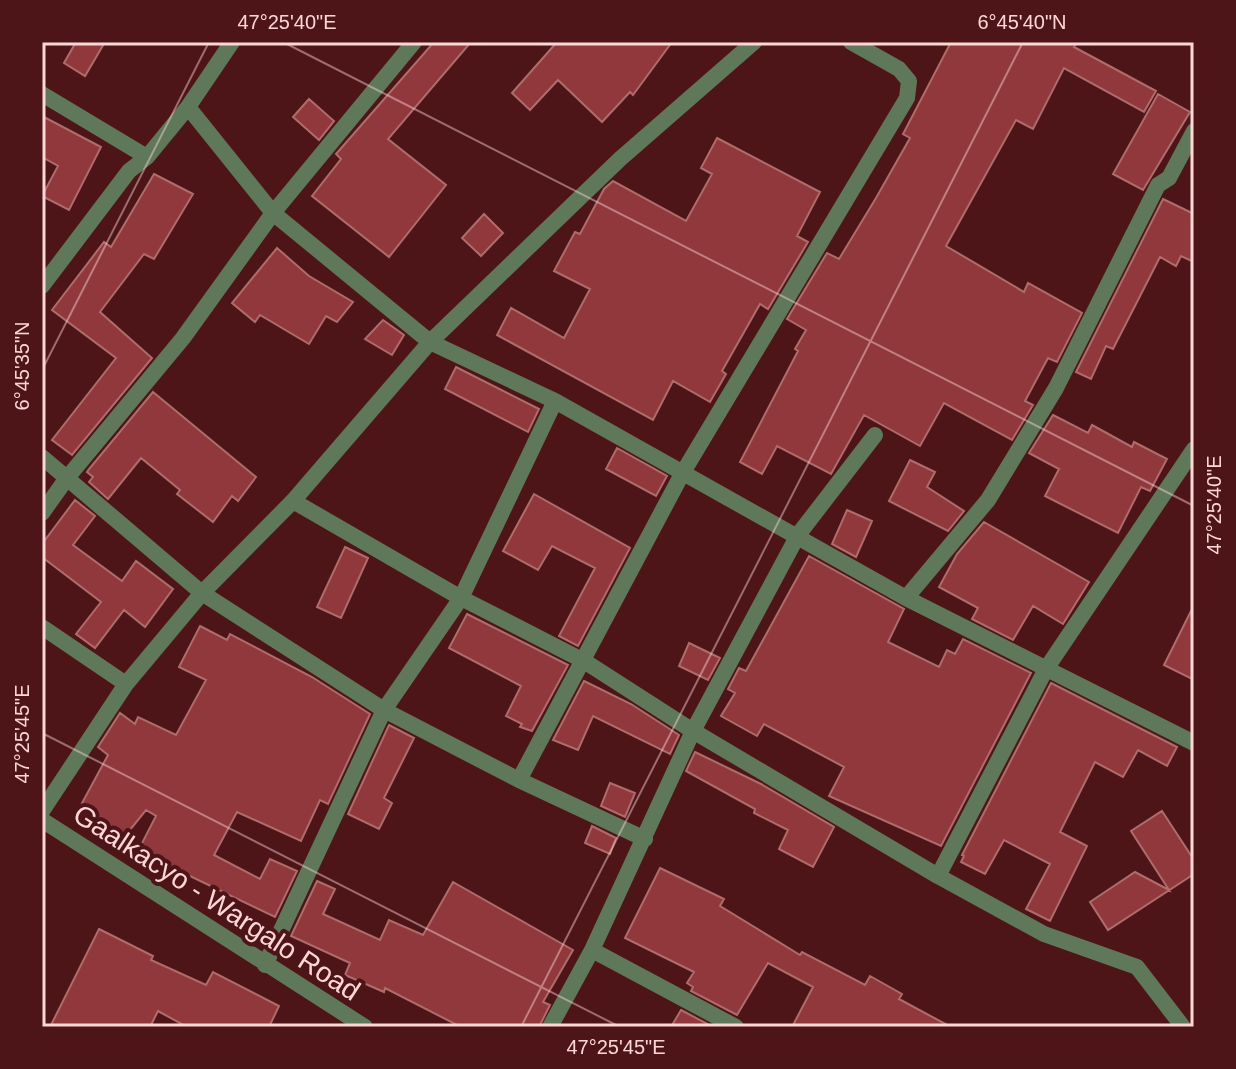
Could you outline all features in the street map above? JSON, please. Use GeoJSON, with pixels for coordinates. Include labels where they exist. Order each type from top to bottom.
{"type":"FeatureCollection","features":[{"type":"Feature","properties":{"kind":"street"},"geometry":{"type":"LineString","coordinates":[[42,286],[129,171],[147,157],[188,107],[232,42]]}},
{"type":"Feature","properties":{"kind":"street"},"geometry":{"type":"LineString","coordinates":[[42,513],[67,478],[183,338],[273,213],[414,42]]}},
{"type":"Feature","properties":{"kind":"street"},"geometry":{"type":"LineString","coordinates":[[42,811],[126,684],[202,593],[293,501],[430,342],[620,159],[754,42]]}},
{"type":"Feature","properties":{"kind":"street"},"geometry":{"type":"LineString","coordinates":[[519,780],[682,474],[907,98],[909,81],[899,69],[851,42]]}},
{"type":"Feature","properties":{"kind":"street"},"geometry":{"type":"LineString","coordinates":[[42,94],[147,157]]}},
{"type":"Feature","properties":{"kind":"street"},"geometry":{"type":"LineString","coordinates":[[188,107],[273,213],[430,342],[555,401],[906,598],[1194,743]]}},
{"type":"Feature","properties":{"kind":"street"},"geometry":{"type":"LineString","coordinates":[[906,598],[988,500],[1056,388],[1158,185],[1169,178],[1194,131]]}},
{"type":"Feature","properties":{"kind":"street"},"geometry":{"type":"LineString","coordinates":[[265,965],[384,710],[461,598],[555,401]]}},
{"type":"Feature","properties":{"kind":"street"},"geometry":{"type":"LineString","coordinates":[[550,1027],[592,950],[693,731],[798,535],[875,435]]}},
{"type":"Feature","properties":{"kind":"street"},"geometry":{"type":"LineString","coordinates":[[938,876],[1046,669],[1194,449]]}},
{"type":"Feature","properties":{"kind":"street"},"geometry":{"type":"LineString","coordinates":[[42,457],[202,593],[384,710],[519,780],[645,839]]}},
{"type":"Feature","properties":{"kind":"street"},"geometry":{"type":"LineString","coordinates":[[293,501],[461,598],[584,661],[693,731],[938,876],[1044,934],[1137,967],[1183,1027]]}},
{"type":"Feature","properties":{"kind":"street"},"geometry":{"type":"LineString","coordinates":[[42,627],[126,684]]}},
{"type":"Feature","properties":{"kind":"street","name":"Gaalkacyo - Wargalo Road"},"geometry":{"type":"LineString","coordinates":[[42,820],[358,1025]]}},
{"type":"Feature","properties":{"kind":"street"},"geometry":{"type":"LineString","coordinates":[[592,950],[736,1027]]}},
{"type":"Feature","properties":{"kind":"building"},"geometry":{"type":"Polygon","coordinates":[[[76,42],[105,42],[85,76],[64,63],[76,42]]]}},
{"type":"Feature","properties":{"kind":"building"},"geometry":{"type":"Polygon","coordinates":[[[434,42],[471,42],[388,139],[446,185],[389,257],[312,196],[341,159],[336,154],[434,42]]]}},
{"type":"Feature","properties":{"kind":"building"},"geometry":{"type":"Polygon","coordinates":[[[557,42],[672,42],[633,95],[630,92],[602,122],[558,80],[530,110],[512,93],[557,42]]]}},
{"type":"Feature","properties":{"kind":"building"},"geometry":{"type":"Polygon","coordinates":[[[951,42],[1077,42],[1074,47],[1156,91],[1144,112],[1064,68],[1033,129],[1016,120],[946,246],[1024,292],[1028,283],[1082,313],[1057,362],[1048,358],[1025,401],[1033,405],[1012,440],[944,403],[920,446],[864,415],[831,474],[777,446],[762,474],[740,462],[806,330],[787,319],[827,253],[839,259],[876,198],[910,138],[903,134],[951,42]]]}},
{"type":"Feature","properties":{"kind":"building"},"geometry":{"type":"Polygon","coordinates":[[[1158,94],[1190,112],[1143,190],[1113,174],[1158,94]]]}},
{"type":"Feature","properties":{"kind":"building"},"geometry":{"type":"Polygon","coordinates":[[[309,99],[334,121],[319,140],[293,117],[309,99]]]}},
{"type":"Feature","properties":{"kind":"building"},"geometry":{"type":"Polygon","coordinates":[[[42,116],[101,147],[69,210],[42,196],[58,166],[42,157],[42,116]]]}},
{"type":"Feature","properties":{"kind":"building"},"geometry":{"type":"Polygon","coordinates":[[[717,138],[820,192],[797,236],[808,242],[768,309],[760,304],[722,371],[726,374],[710,402],[673,381],[653,420],[497,335],[511,308],[564,338],[590,289],[554,271],[575,232],[580,234],[604,189],[613,181],[686,221],[712,174],[701,168],[717,138]]]}},
{"type":"Feature","properties":{"kind":"building"},"geometry":{"type":"Polygon","coordinates":[[[154,174],[193,194],[154,259],[144,254],[100,312],[152,358],[72,455],[52,440],[116,358],[52,310],[104,242],[111,247],[154,174]]]}},
{"type":"Feature","properties":{"kind":"building"},"geometry":{"type":"Polygon","coordinates":[[[1163,199],[1194,214],[1194,262],[1181,256],[1176,266],[1160,257],[1113,349],[1106,346],[1091,379],[1076,372],[1163,199]]]}},
{"type":"Feature","properties":{"kind":"building"},"geometry":{"type":"Polygon","coordinates":[[[484,214],[503,233],[481,256],[462,238],[484,214]]]}},
{"type":"Feature","properties":{"kind":"building"},"geometry":{"type":"Polygon","coordinates":[[[277,248],[309,276],[353,302],[337,322],[326,316],[309,344],[260,315],[255,322],[232,303],[277,248]]]}},
{"type":"Feature","properties":{"kind":"building"},"geometry":{"type":"Polygon","coordinates":[[[383,320],[404,335],[392,355],[365,339],[383,320]]]}},
{"type":"Feature","properties":{"kind":"building"},"geometry":{"type":"Polygon","coordinates":[[[456,367],[539,409],[528,432],[445,389],[456,367]]]}},
{"type":"Feature","properties":{"kind":"building"},"geometry":{"type":"Polygon","coordinates":[[[153,392],[256,477],[238,501],[232,496],[213,522],[177,494],[180,490],[141,458],[108,499],[89,482],[93,477],[87,472],[89,469],[153,392]]]}},
{"type":"Feature","properties":{"kind":"building"},"geometry":{"type":"Polygon","coordinates":[[[1053,415],[1088,433],[1092,425],[1132,447],[1134,442],[1167,459],[1150,491],[1141,487],[1118,533],[1045,496],[1059,469],[1029,453],[1053,415]]]}},
{"type":"Feature","properties":{"kind":"building"},"geometry":{"type":"Polygon","coordinates":[[[617,448],[667,476],[656,496],[606,469],[617,448]]]}},
{"type":"Feature","properties":{"kind":"building"},"geometry":{"type":"Polygon","coordinates":[[[910,460],[935,472],[927,487],[964,511],[948,531],[889,501],[910,460]]]}},
{"type":"Feature","properties":{"kind":"building"},"geometry":{"type":"Polygon","coordinates":[[[534,494],[630,548],[578,646],[559,636],[595,568],[552,546],[538,570],[503,551],[534,494]]]}},
{"type":"Feature","properties":{"kind":"building"},"geometry":{"type":"Polygon","coordinates":[[[75,500],[95,516],[73,545],[122,581],[136,561],[173,589],[145,627],[124,610],[95,648],[76,634],[101,602],[42,557],[42,544],[75,500]]]}},
{"type":"Feature","properties":{"kind":"building"},"geometry":{"type":"Polygon","coordinates":[[[847,510],[872,521],[856,557],[832,544],[847,510]]]}},
{"type":"Feature","properties":{"kind":"building"},"geometry":{"type":"Polygon","coordinates":[[[984,522],[1089,582],[1063,624],[1033,606],[1013,640],[972,619],[978,608],[939,587],[957,554],[984,522]]]}},
{"type":"Feature","properties":{"kind":"building"},"geometry":{"type":"Polygon","coordinates":[[[345,547],[368,558],[341,618],[317,607],[345,547]]]}},
{"type":"Feature","properties":{"kind":"building"},"geometry":{"type":"Polygon","coordinates":[[[809,556],[904,609],[888,642],[939,667],[947,650],[955,654],[963,639],[1031,673],[941,846],[829,796],[844,767],[764,724],[757,736],[721,716],[735,693],[728,689],[739,668],[746,671],[809,556]]]}},
{"type":"Feature","properties":{"kind":"building"},"geometry":{"type":"Polygon","coordinates":[[[1194,605],[1194,680],[1164,665],[1194,605]]]}},
{"type":"Feature","properties":{"kind":"building"},"geometry":{"type":"Polygon","coordinates":[[[467,614],[568,665],[532,731],[520,727],[522,724],[506,716],[521,686],[449,648],[467,614]]]}},
{"type":"Feature","properties":{"kind":"building"},"geometry":{"type":"Polygon","coordinates":[[[200,626],[227,640],[230,634],[312,677],[370,714],[328,804],[320,800],[301,841],[237,812],[214,855],[260,879],[270,859],[297,871],[275,917],[138,851],[156,816],[146,810],[121,841],[75,816],[108,755],[98,747],[120,713],[135,724],[138,717],[176,735],[206,680],[179,667],[200,626]]]}},
{"type":"Feature","properties":{"kind":"building"},"geometry":{"type":"Polygon","coordinates":[[[689,643],[720,658],[708,680],[679,666],[689,643]]]}},
{"type":"Feature","properties":{"kind":"building"},"geometry":{"type":"Polygon","coordinates":[[[584,681],[631,704],[679,735],[670,754],[593,716],[578,750],[553,740],[584,681]]]}},
{"type":"Feature","properties":{"kind":"building"},"geometry":{"type":"Polygon","coordinates":[[[1051,683],[1177,747],[1167,766],[1138,750],[1123,777],[1095,762],[1060,832],[1087,846],[1050,921],[1026,909],[1050,864],[1004,840],[985,874],[961,862],[1051,683]]]}},
{"type":"Feature","properties":{"kind":"building"},"geometry":{"type":"Polygon","coordinates":[[[389,725],[414,738],[384,798],[392,803],[379,829],[348,814],[389,725]]]}},
{"type":"Feature","properties":{"kind":"building"},"geometry":{"type":"Polygon","coordinates":[[[695,752],[761,784],[834,827],[813,867],[779,849],[788,830],[686,771],[695,752]]]}},
{"type":"Feature","properties":{"kind":"building"},"geometry":{"type":"Polygon","coordinates":[[[610,783],[635,793],[625,817],[601,806],[610,783]]]}},
{"type":"Feature","properties":{"kind":"building"},"geometry":{"type":"Polygon","coordinates":[[[1162,811],[1194,860],[1194,874],[1108,930],[1090,902],[1135,872],[1169,890],[1131,831],[1162,811]]]}},
{"type":"Feature","properties":{"kind":"building"},"geometry":{"type":"Polygon","coordinates":[[[592,826],[616,838],[610,854],[585,843],[592,826]]]}},
{"type":"Feature","properties":{"kind":"building"},"geometry":{"type":"Polygon","coordinates":[[[660,868],[724,899],[720,906],[800,955],[802,952],[865,985],[870,976],[902,994],[899,999],[951,1027],[792,1027],[813,987],[768,963],[737,1015],[691,991],[693,987],[687,983],[694,972],[625,938],[660,868]]]}},
{"type":"Feature","properties":{"kind":"building"},"geometry":{"type":"Polygon","coordinates":[[[317,881],[335,889],[323,914],[380,940],[389,920],[423,935],[453,882],[573,950],[543,1002],[550,1005],[539,1027],[461,1027],[385,988],[384,992],[345,975],[350,963],[291,936],[317,881]]]}},
{"type":"Feature","properties":{"kind":"building"},"geometry":{"type":"Polygon","coordinates":[[[99,929],[153,956],[151,960],[206,985],[213,972],[279,1006],[269,1027],[187,1027],[158,1011],[150,1027],[50,1027],[99,929]]]}},
{"type":"Feature","properties":{"kind":"building"},"geometry":{"type":"Polygon","coordinates":[[[681,1010],[713,1027],[671,1027],[681,1010]]]}}]}
